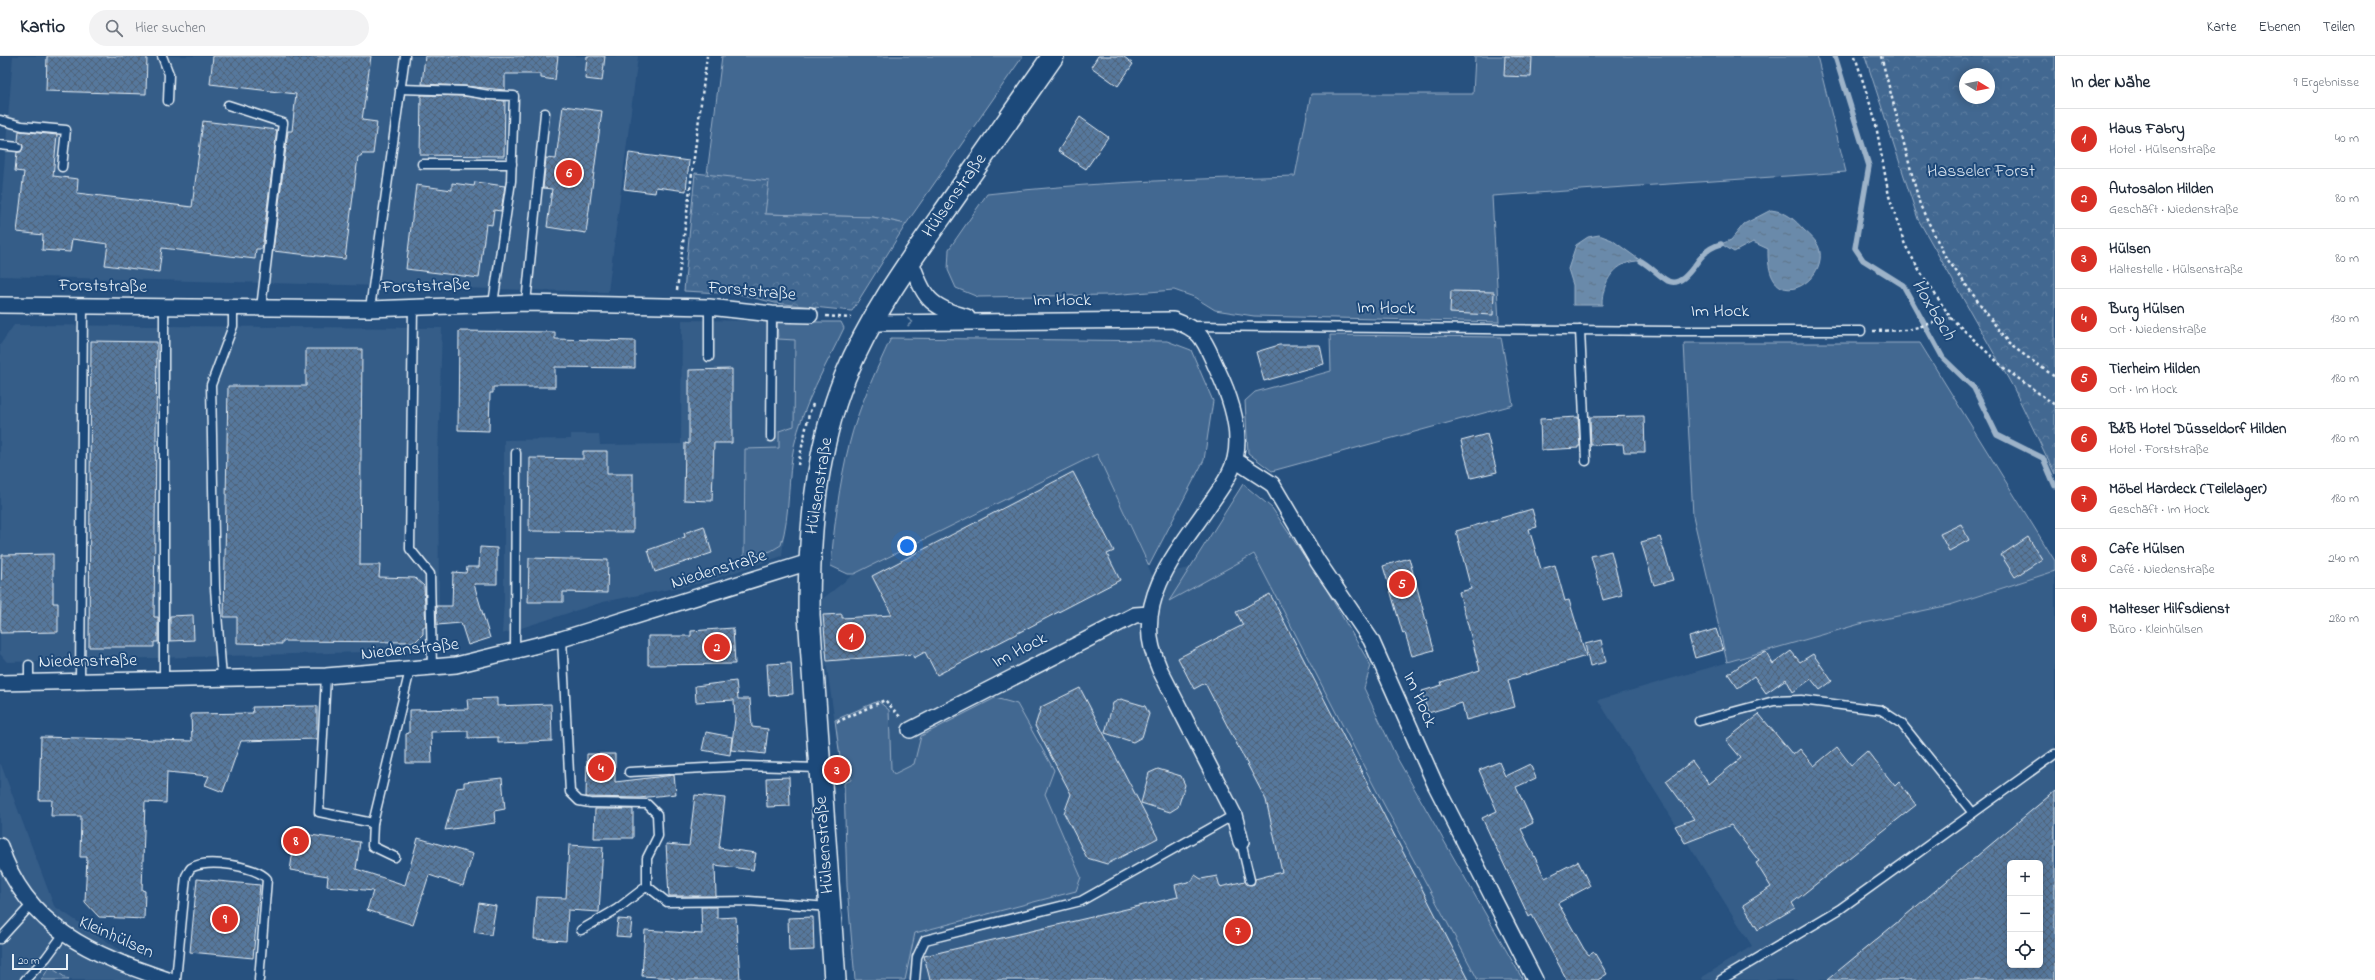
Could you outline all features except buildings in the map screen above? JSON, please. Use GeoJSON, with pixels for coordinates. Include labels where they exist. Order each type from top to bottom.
{"type":"FeatureCollection","features":[{"type":"Feature","properties":{"kind":"main road","name":"Hülsenstraße"},"geometry":{"type":"LineString","coordinates":[[835,980],[811,663],[809,562],[824,447],[862,320],[910,259],[1053,56]]}},
{"type":"Feature","properties":{"kind":"street","name":"Im Hock"},"geometry":{"type":"LineString","coordinates":[[910,259],[928,300],[952,313],[980,320]]}},
{"type":"Feature","properties":{"kind":"street","name":"Forststraße"},"geometry":{"type":"LineString","coordinates":[[0,305],[370,309],[413,306],[526,303],[709,306],[772,314],[810,315]]}},
{"type":"Feature","properties":{"kind":"street","name":"Im Hock"},"geometry":{"type":"LineString","coordinates":[[862,320],[1173,320],[1190,326],[1203,339],[1228,391],[1236,422],[1235,460],[1220,489],[1154,592],[1150,614],[1151,647],[1160,670],[1234,815],[1241,842]]}},
{"type":"Feature","properties":{"kind":"street","name":"Im Hock"},"geometry":{"type":"LineString","coordinates":[[1235,460],[1272,484],[1318,562],[1371,640],[1436,786],[1536,980]]}},
{"type":"Feature","properties":{"kind":"street","name":"Niedenstraße"},"geometry":{"type":"LineString","coordinates":[[0,683],[326,676],[456,665],[515,652],[562,639],[809,562]]}},
{"type":"Feature","properties":{"kind":"street","name":"Im Hock"},"geometry":{"type":"LineString","coordinates":[[910,730],[1135,615],[1150,614]]}},
{"type":"Feature","properties":{"kind":"street","name":"Kleinhülsen"},"geometry":{"type":"LineString","coordinates":[[0,846],[13,877],[31,905],[63,935],[101,956],[168,980]]}},
{"type":"Feature","properties":{"kind":"lane"},"geometry":{"type":"LineString","coordinates":[[162,56],[169,74],[168,100]]}},
{"type":"Feature","properties":{"kind":"lane"},"geometry":{"type":"LineString","coordinates":[[370,309],[405,56]]}},
{"type":"Feature","properties":{"kind":"lane"},"geometry":{"type":"LineString","coordinates":[[400,89],[465,91],[489,95],[514,96],[511,181],[493,304]]}},
{"type":"Feature","properties":{"kind":"lane"},"geometry":{"type":"LineString","coordinates":[[228,105],[283,123],[261,308]]}},
{"type":"Feature","properties":{"kind":"lane"},"geometry":{"type":"LineString","coordinates":[[526,303],[545,112]]}},
{"type":"Feature","properties":{"kind":"lane"},"geometry":{"type":"LineString","coordinates":[[0,120],[22,126],[66,130],[62,166]]}},
{"type":"Feature","properties":{"kind":"lane"},"geometry":{"type":"LineString","coordinates":[[0,145],[18,147]]}},
{"type":"Feature","properties":{"kind":"lane"},"geometry":{"type":"LineString","coordinates":[[422,164],[512,164]]}},
{"type":"Feature","properties":{"kind":"lane"},"geometry":{"type":"LineString","coordinates":[[80,681],[83,306]]}},
{"type":"Feature","properties":{"kind":"lane"},"geometry":{"type":"LineString","coordinates":[[413,306],[410,549],[430,574],[432,668]]}},
{"type":"Feature","properties":{"kind":"lane"},"geometry":{"type":"LineString","coordinates":[[709,306],[710,357]]}},
{"type":"Feature","properties":{"kind":"lane"},"geometry":{"type":"LineString","coordinates":[[164,307],[164,679]]}},
{"type":"Feature","properties":{"kind":"lane"},"geometry":{"type":"LineString","coordinates":[[222,678],[215,588],[211,385],[233,326],[233,308]]}},
{"type":"Feature","properties":{"kind":"lane"},"geometry":{"type":"LineString","coordinates":[[771,437],[772,314]]}},
{"type":"Feature","properties":{"kind":"lane","name":"Im Hock"},"geometry":{"type":"LineString","coordinates":[[1190,326],[1861,331]]}},
{"type":"Feature","properties":{"kind":"lane"},"geometry":{"type":"LineString","coordinates":[[1580,330],[1586,461]]}},
{"type":"Feature","properties":{"kind":"lane"},"geometry":{"type":"LineString","coordinates":[[515,652],[516,454]]}},
{"type":"Feature","properties":{"kind":"lane"},"geometry":{"type":"LineString","coordinates":[[562,639],[570,792],[580,801],[590,803],[647,804],[658,814],[658,836],[647,858],[648,886],[667,902],[749,901],[830,908]]}},
{"type":"Feature","properties":{"kind":"lane"},"geometry":{"type":"LineString","coordinates":[[29,665],[29,682]]}},
{"type":"Feature","properties":{"kind":"lane"},"geometry":{"type":"LineString","coordinates":[[395,857],[372,846],[373,823],[410,670]]}},
{"type":"Feature","properties":{"kind":"lane"},"geometry":{"type":"LineString","coordinates":[[326,676],[320,812],[373,823]]}},
{"type":"Feature","properties":{"kind":"lane"},"geometry":{"type":"LineString","coordinates":[[1699,721],[1774,701],[1801,700],[1881,710],[1901,723],[1973,813]]}},
{"type":"Feature","properties":{"kind":"lane"},"geometry":{"type":"LineString","coordinates":[[1721,980],[1840,909],[2055,754]]}},
{"type":"Feature","properties":{"kind":"lane"},"geometry":{"type":"LineString","coordinates":[[629,772],[743,766],[820,768]]}},
{"type":"Feature","properties":{"kind":"lane"},"geometry":{"type":"LineString","coordinates":[[915,980],[917,957],[925,940],[1081,901],[1234,815]]}},
{"type":"Feature","properties":{"kind":"lane"},"geometry":{"type":"LineString","coordinates":[[1241,842],[1250,880]]}},
{"type":"Feature","properties":{"kind":"lane"},"geometry":{"type":"LineString","coordinates":[[176,980],[186,876],[190,869],[199,865],[216,864],[254,869],[262,873],[267,879],[259,980]]}},
{"type":"Feature","properties":{"kind":"lane"},"geometry":{"type":"LineString","coordinates":[[581,930],[618,910],[648,886]]}},
{"type":"Feature","properties":{"kind":"lane"},"geometry":{"type":"LineString","coordinates":[[0,939],[31,905]]}},
{"type":"Feature","properties":{"kind":"lane"},"geometry":{"type":"LineString","coordinates":[[25,980],[46,958],[63,935]]}},
{"type":"Feature","properties":{"kind":"path"},"geometry":{"type":"LineString","coordinates":[[675,306],[707,56]]}},
{"type":"Feature","properties":{"kind":"path"},"geometry":{"type":"LineString","coordinates":[[1855,56],[1875,120],[1888,196],[1898,226],[1921,273],[1950,318],[2004,368],[2055,404]]}},
{"type":"Feature","properties":{"kind":"path"},"geometry":{"type":"LineString","coordinates":[[1881,56],[1920,205],[1945,256],[2009,344],[2055,377]]}},
{"type":"Feature","properties":{"kind":"path","name":"Forststraße"},"geometry":{"type":"LineString","coordinates":[[810,315],[862,320]]}},
{"type":"Feature","properties":{"kind":"path"},"geometry":{"type":"LineString","coordinates":[[1861,331],[1907,330],[1950,318]]}},
{"type":"Feature","properties":{"kind":"path"},"geometry":{"type":"LineString","coordinates":[[831,725],[885,700],[910,730]]}},
{"type":"Feature","properties":{"kind":"shaded area"},"geometry":{"type":"Polygon","coordinates":[[[13,56],[638,56],[608,292],[0,276],[0,219],[13,56]]]}},
{"type":"Feature","properties":{"kind":"shaded area"},"geometry":{"type":"Polygon","coordinates":[[[682,320],[841,322],[844,328],[808,403],[794,446],[782,556],[706,582],[603,602],[502,634],[504,600],[504,440],[571,439],[571,434],[599,434],[600,445],[681,444],[682,320]]]}},
{"type":"Feature","properties":{"kind":"shaded area"},"geometry":{"type":"Polygon","coordinates":[[[14,325],[442,328],[438,456],[439,606],[437,650],[7,662],[0,654],[0,345],[14,325]]]}},
{"type":"Feature","properties":{"kind":"shaded area"},"geometry":{"type":"Polygon","coordinates":[[[1097,454],[1152,575],[1277,552],[1494,980],[855,980],[847,886],[844,783],[851,780],[849,765],[841,765],[823,640],[821,600],[854,574],[1097,454]]]}},
{"type":"Feature","properties":{"kind":"shaded area"},"geometry":{"type":"Polygon","coordinates":[[[2055,571],[2055,980],[1702,980],[1701,978],[1752,946],[1598,700],[1860,624],[1950,605],[2055,571]]]}},
{"type":"Feature","properties":{"kind":"shaded area"},"geometry":{"type":"Polygon","coordinates":[[[0,762],[54,906],[165,980],[0,980],[0,762]]]}},
{"type":"Feature","properties":{"kind":"green space"},"geometry":{"type":"Polygon","coordinates":[[[722,56],[1023,56],[906,224],[873,217],[765,214],[707,174],[722,56]]]}},
{"type":"Feature","properties":{"kind":"green space"},"geometry":{"type":"Polygon","coordinates":[[[1475,56],[1817,56],[1846,172],[1492,196],[1499,322],[1254,316],[1215,310],[1194,297],[1174,290],[1110,295],[978,297],[956,288],[948,270],[949,249],[987,194],[1103,184],[1295,176],[1311,94],[1473,94],[1475,56]]]}},
{"type":"Feature","properties":{"kind":"green space","name":"Hasseler Forst"},"geometry":{"type":"Polygon","coordinates":[[[1865,56],[2055,56],[2055,474],[2013,387],[1918,219],[1865,56]]]}},
{"type":"Feature","properties":{"kind":"green space"},"geometry":{"type":"Polygon","coordinates":[[[695,173],[769,181],[765,214],[873,217],[906,224],[852,311],[775,303],[739,294],[684,291],[695,173]]]}},
{"type":"Feature","properties":{"kind":"green space"},"geometry":{"type":"Polygon","coordinates":[[[777,322],[841,322],[844,328],[809,400],[798,430],[790,470],[788,508],[781,545],[771,551],[744,558],[745,449],[779,448],[779,431],[794,426],[795,340],[778,339],[777,322]]]}},
{"type":"Feature","properties":{"kind":"green space"},"geometry":{"type":"Polygon","coordinates":[[[1330,335],[1501,337],[1513,405],[1272,471],[1248,453],[1245,401],[1255,392],[1331,371],[1330,335]]]}},
{"type":"Feature","properties":{"kind":"green space"},"geometry":{"type":"Polygon","coordinates":[[[891,338],[1167,341],[1191,350],[1213,401],[1204,460],[1149,566],[1097,454],[854,574],[848,574],[831,566],[837,506],[849,445],[862,404],[891,338]]]}},
{"type":"Feature","properties":{"kind":"green space"},"geometry":{"type":"Polygon","coordinates":[[[1684,343],[1920,343],[2055,561],[2055,571],[1950,605],[1860,624],[1727,662],[1693,516],[1684,343]]]}},
{"type":"Feature","properties":{"kind":"green space"},"geometry":{"type":"Polygon","coordinates":[[[1243,484],[1272,508],[1325,587],[1371,666],[1364,688],[1397,758],[1523,980],[1478,980],[1374,786],[1254,554],[1169,601],[1243,484]]]}},
{"type":"Feature","properties":{"kind":"green space"},"geometry":{"type":"Polygon","coordinates":[[[995,698],[1017,704],[1054,770],[1045,794],[1081,877],[1076,891],[915,933],[905,980],[855,980],[847,886],[844,783],[851,780],[849,765],[841,765],[835,720],[878,701],[889,710],[891,769],[894,774],[914,764],[921,736],[995,698]]]}},
{"type":"Feature","properties":{"kind":"green space"},"geometry":{"type":"Polygon","coordinates":[[[50,967],[69,980],[41,980],[50,967]]]}},
{"type":"Feature","properties":{"kind":"water"},"geometry":{"type":"Polygon","coordinates":[[[1771,210],[1782,212],[1793,219],[1814,240],[1820,252],[1819,264],[1814,275],[1805,283],[1795,288],[1785,288],[1776,283],[1770,270],[1768,249],[1753,242],[1734,252],[1721,244],[1731,240],[1744,224],[1771,210]]]}},
{"type":"Feature","properties":{"kind":"water"},"geometry":{"type":"Polygon","coordinates":[[[1599,235],[1612,240],[1641,261],[1624,264],[1617,268],[1607,281],[1604,288],[1602,305],[1573,305],[1573,285],[1568,269],[1576,245],[1588,237],[1599,235]]]}},
{"type":"Feature","properties":{"kind":"waterway","name":"Hoxbach"},"geometry":{"type":"LineString","coordinates":[[1835,56],[1869,166],[1855,248],[1863,260],[1903,285],[1943,358],[1974,388],[1997,435],[2043,458],[2055,486]]}},
{"type":"Feature","properties":{"kind":"waterway"},"geometry":{"type":"LineString","coordinates":[[1641,261],[1668,281],[1679,281],[1688,274],[1707,251],[1721,244]]}},
{"type":"Feature","properties":{"kind":"place","name":"B&B Hotel Düsseldorf Hilden"},"geometry":{"type":"Point","coordinates":[569,173]}},
{"type":"Feature","properties":{"kind":"place","name":"Tierheim Hilden"},"geometry":{"type":"Point","coordinates":[1402,584]}},
{"type":"Feature","properties":{"kind":"place","name":"Haus Fabry"},"geometry":{"type":"Point","coordinates":[851,637]}},
{"type":"Feature","properties":{"kind":"place","name":"Autosalon Hilden"},"geometry":{"type":"Point","coordinates":[717,647]}},
{"type":"Feature","properties":{"kind":"place","name":"Burg Hülsen"},"geometry":{"type":"Point","coordinates":[601,768]}},
{"type":"Feature","properties":{"kind":"place","name":"Hülsen"},"geometry":{"type":"Point","coordinates":[837,770]}},
{"type":"Feature","properties":{"kind":"place","name":"Cafe Hülsen"},"geometry":{"type":"Point","coordinates":[296,841]}},
{"type":"Feature","properties":{"kind":"place","name":"Malteser Hilfsdienst"},"geometry":{"type":"Point","coordinates":[225,919]}},
{"type":"Feature","properties":{"kind":"place","name":"Möbel Hardeck (Teilelager)"},"geometry":{"type":"Point","coordinates":[1238,931]}}]}
